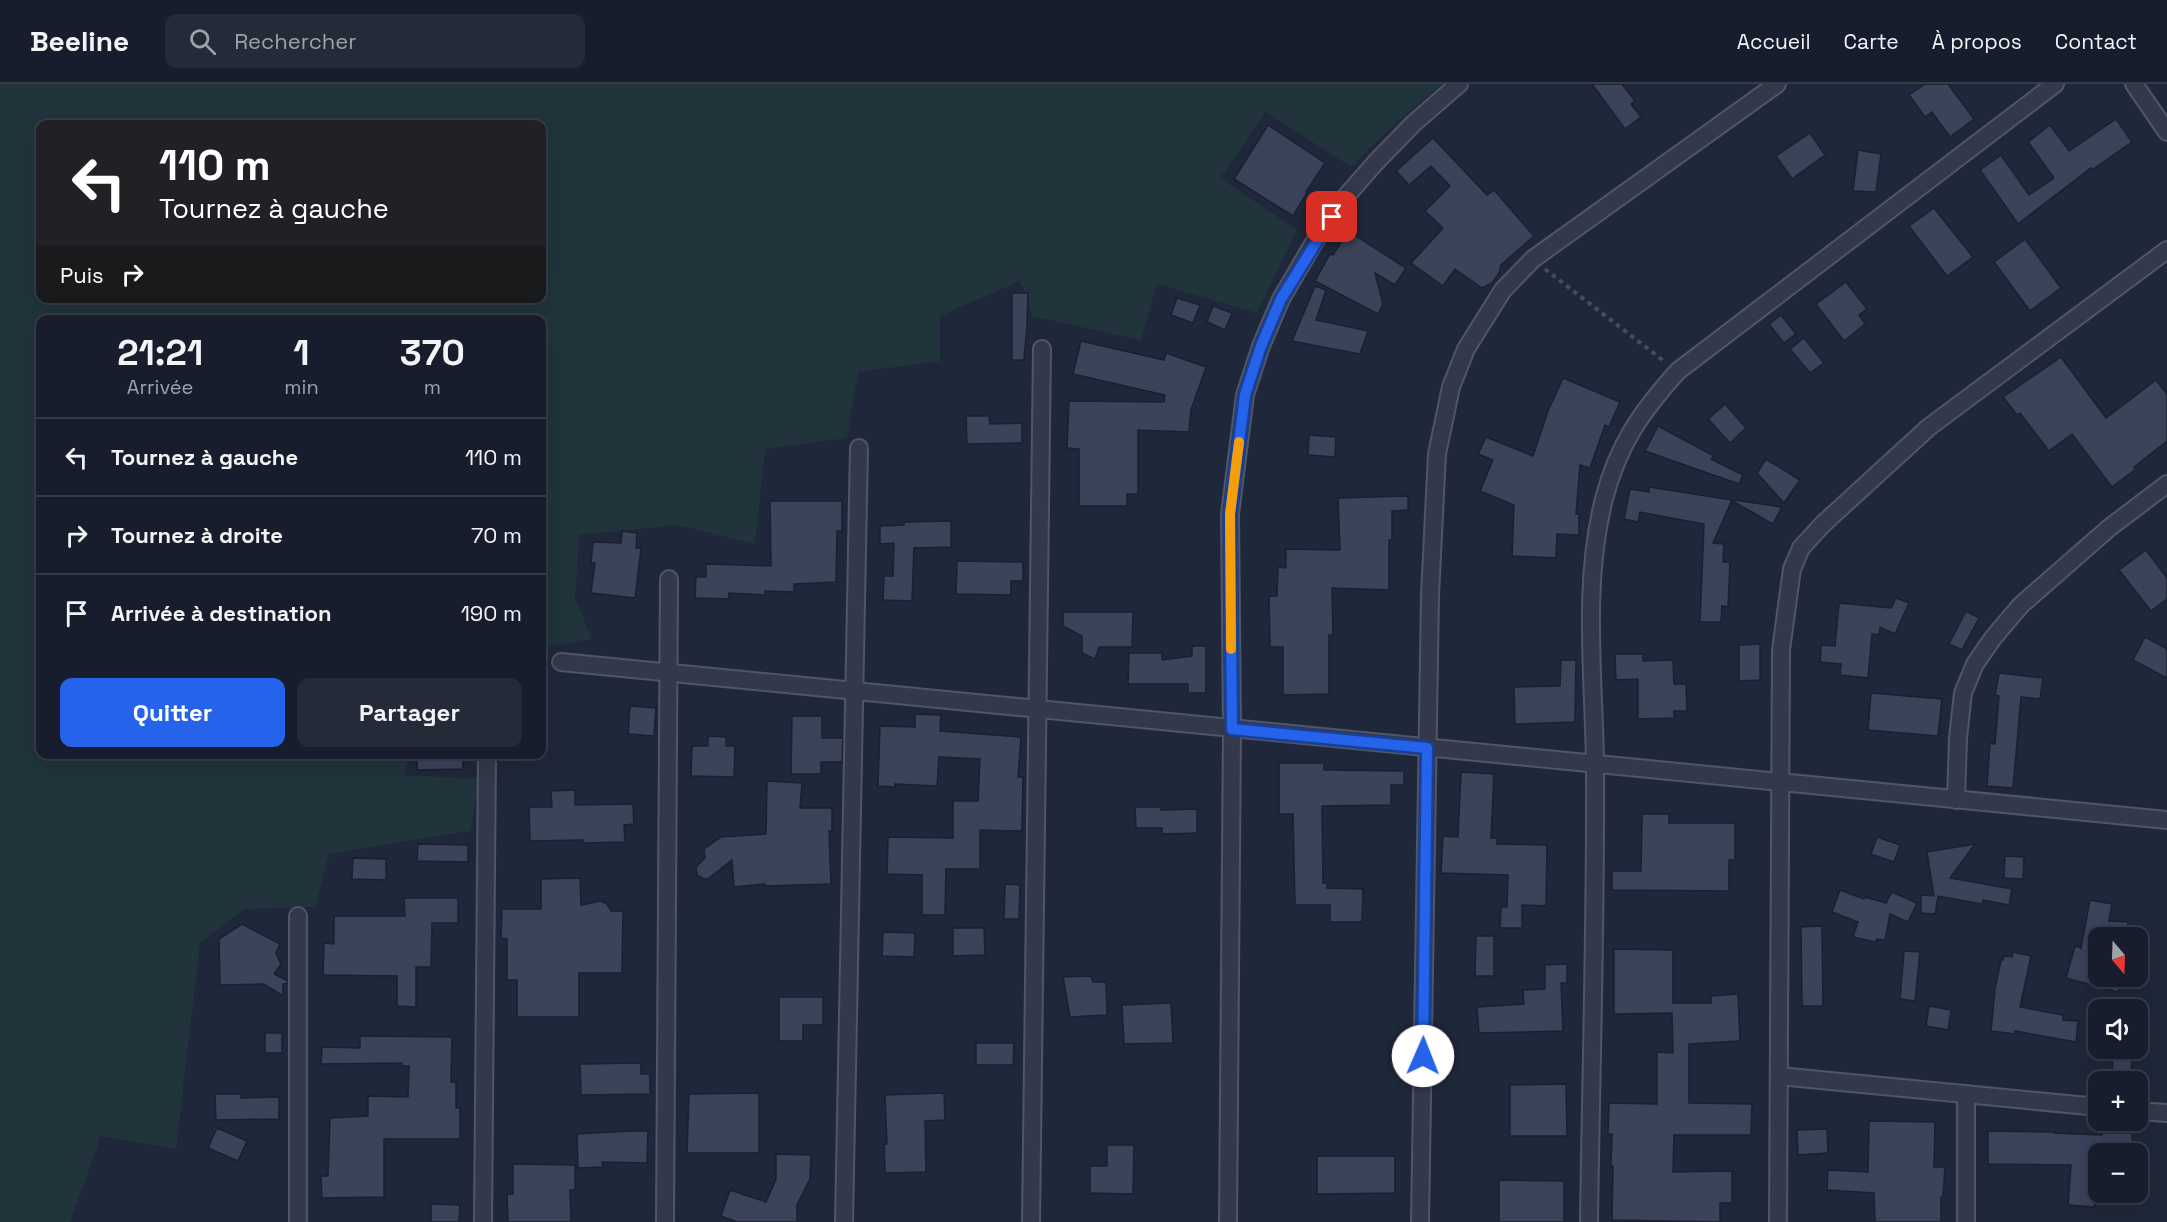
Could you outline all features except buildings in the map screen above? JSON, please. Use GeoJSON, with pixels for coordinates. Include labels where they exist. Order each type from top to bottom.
{"type":"FeatureCollection","features":[{"type":"Feature","properties":{"kind":"street"},"geometry":{"type":"LineString","coordinates":[[1228,1222],[1232,729],[1230,514],[1245,395],[1261,346],[1281,299],[1341,202],[1414,123],[1459,84]]}},
{"type":"Feature","properties":{"kind":"street"},"geometry":{"type":"LineString","coordinates":[[1420,1222],[1430,595],[1437,454],[1451,387],[1466,349],[1481,323],[1503,290],[1533,260],[1777,84]]}},
{"type":"Feature","properties":{"kind":"street"},"geometry":{"type":"LineString","coordinates":[[1589,1222],[1595,764],[1591,653],[1594,541],[1610,477],[1627,438],[1649,404],[1678,372],[2055,84]]}},
{"type":"Feature","properties":{"kind":"street"},"geometry":{"type":"LineString","coordinates":[[2134,84],[2167,132]]}},
{"type":"Feature","properties":{"kind":"street"},"geometry":{"type":"LineString","coordinates":[[1778,1222],[1781,650],[1792,569],[1801,548],[1854,494],[1929,427],[2167,250]]}},
{"type":"Feature","properties":{"kind":"street"},"geometry":{"type":"LineString","coordinates":[[1031,1222],[1041,350]]}},
{"type":"Feature","properties":{"kind":"street"},"geometry":{"type":"LineString","coordinates":[[844,1222],[860,448]]}},
{"type":"Feature","properties":{"kind":"street"},"geometry":{"type":"LineString","coordinates":[[1956,800],[1958,738],[1963,693],[1975,663],[2021,605],[2109,528],[2167,484]]}},
{"type":"Feature","properties":{"kind":"street"},"geometry":{"type":"LineString","coordinates":[[665,1222],[669,579]]}},
{"type":"Feature","properties":{"kind":"street"},"geometry":{"type":"LineString","coordinates":[[561,662],[2167,820]]}},
{"type":"Feature","properties":{"kind":"street"},"geometry":{"type":"LineString","coordinates":[[483,1222],[487,759]]}},
{"type":"Feature","properties":{"kind":"street"},"geometry":{"type":"LineString","coordinates":[[298,916],[298,1222]]}},
{"type":"Feature","properties":{"kind":"street"},"geometry":{"type":"LineString","coordinates":[[1779,1076],[2088,1106]]}},
{"type":"Feature","properties":{"kind":"street"},"geometry":{"type":"LineString","coordinates":[[1966,1094],[1966,1222]]}},
{"type":"Feature","properties":{"kind":"street"},"geometry":{"type":"LineString","coordinates":[[2148,1112],[2167,1113]]}},
{"type":"Feature","properties":{"kind":"path"},"geometry":{"type":"LineString","coordinates":[[1533,260],[1678,372]]}},
{"type":"Feature","properties":{"kind":"shaded area"},"geometry":{"type":"Polygon","coordinates":[[[0,84],[1443,84],[1399,120],[1351,167],[1266,112],[1220,178],[1297,230],[1257,313],[1157,284],[1141,340],[1032,316],[1020,281],[940,316],[940,361],[858,372],[847,438],[765,449],[755,544],[678,525],[579,535],[575,598],[592,639],[546,646],[546,315],[36,315],[36,759],[408,759],[404,775],[480,779],[470,831],[329,854],[315,907],[244,909],[200,943],[176,1149],[101,1136],[70,1222],[0,1222],[0,84]]]}},
{"type":"Feature","properties":{"kind":"slow traffic"},"geometry":{"type":"LineString","coordinates":[[1231,649],[1230,514],[1239,442]]}},
{"type":"Feature","properties":{"kind":"route"},"geometry":{"type":"LineString","coordinates":[[1332,217],[1281,299],[1261,346],[1245,395],[1230,514],[1232,729],[1427,748],[1423,1056]]}}]}
